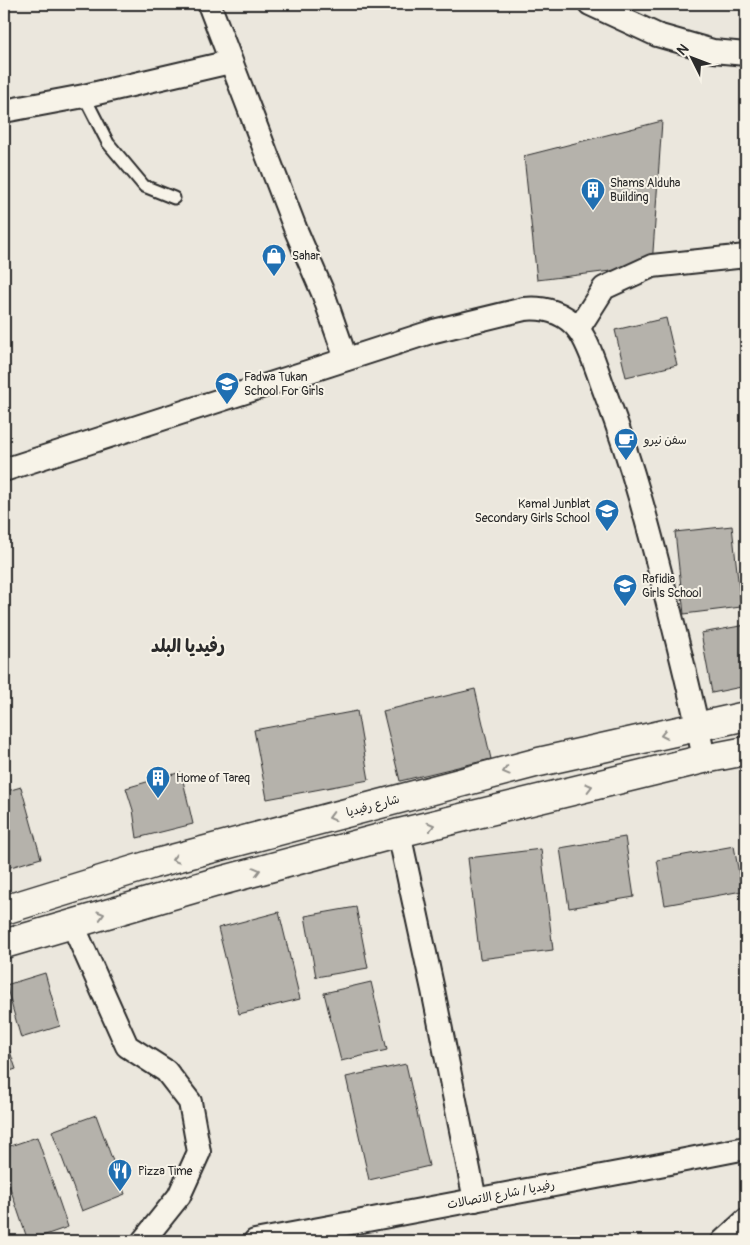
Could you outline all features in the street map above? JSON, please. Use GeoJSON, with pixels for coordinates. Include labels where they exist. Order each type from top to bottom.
{"type":"FeatureCollection","features":[{"type":"Feature","properties":{"kind":"main road","name":"شارع رفيديا"},"geometry":{"type":"LineString","coordinates":[[4,910],[153,864],[520,767],[746,716]]}},
{"type":"Feature","properties":{"kind":"main road"},"geometry":{"type":"LineString","coordinates":[[4,944],[213,883],[399,834],[704,759],[746,751]]}},
{"type":"Feature","properties":{"kind":"street"},"geometry":{"type":"LineString","coordinates":[[209,4],[294,228],[323,293],[346,359]]}},
{"type":"Feature","properties":{"kind":"street"},"geometry":{"type":"LineString","coordinates":[[590,4],[657,35],[714,51],[746,54]]}},
{"type":"Feature","properties":{"kind":"street"},"geometry":{"type":"LineString","coordinates":[[4,111],[84,96],[230,62]]}},
{"type":"Feature","properties":{"kind":"street"},"geometry":{"type":"LineString","coordinates":[[578,329],[604,288],[652,266],[746,256]]}},
{"type":"Feature","properties":{"kind":"street"},"geometry":{"type":"LineString","coordinates":[[4,470],[434,331],[524,308],[536,308],[555,312],[571,322],[583,337],[622,437],[660,572],[704,759]]}},
{"type":"Feature","properties":{"kind":"street"},"geometry":{"type":"LineString","coordinates":[[399,834],[435,999],[475,1200]]}},
{"type":"Feature","properties":{"kind":"street"},"geometry":{"type":"LineString","coordinates":[[72,923],[127,1046],[166,1071],[190,1102],[199,1152],[179,1196],[143,1241]]}},
{"type":"Feature","properties":{"kind":"street","name":"رفيديا / شارع الاتصالات"},"geometry":{"type":"LineString","coordinates":[[255,1241],[746,1148]]}},
{"type":"Feature","properties":{"kind":"street"},"geometry":{"type":"LineString","coordinates":[[723,1241],[746,1220]]}},
{"type":"Feature","properties":{"kind":"lane"},"geometry":{"type":"LineString","coordinates":[[84,96],[108,143],[144,186],[174,198]]}},
{"type":"Feature","properties":{"kind":"building","name":"Shams Alduha Building"},"geometry":{"type":"Polygon","coordinates":[[[662,121],[652,266],[537,280],[524,156],[662,121]]]}},
{"type":"Feature","properties":{"kind":"building"},"geometry":{"type":"Polygon","coordinates":[[[666,318],[677,365],[626,377],[615,330],[666,318]]]}},
{"type":"Feature","properties":{"kind":"building"},"geometry":{"type":"Polygon","coordinates":[[[732,526],[741,607],[684,614],[675,532],[732,526]]]}},
{"type":"Feature","properties":{"kind":"building"},"geometry":{"type":"Polygon","coordinates":[[[746,625],[746,686],[712,693],[701,633],[746,625]]]}},
{"type":"Feature","properties":{"kind":"building"},"geometry":{"type":"Polygon","coordinates":[[[475,689],[491,759],[400,781],[383,711],[475,689]]]}},
{"type":"Feature","properties":{"kind":"building"},"geometry":{"type":"Polygon","coordinates":[[[357,711],[369,780],[267,799],[254,730],[357,711]]]}},
{"type":"Feature","properties":{"kind":"building","name":"Home of Tareq"},"geometry":{"type":"Polygon","coordinates":[[[181,772],[193,824],[137,838],[133,810],[126,788],[181,772]]]}},
{"type":"Feature","properties":{"kind":"building"},"geometry":{"type":"Polygon","coordinates":[[[21,787],[41,858],[4,869],[4,792],[21,787]]]}},
{"type":"Feature","properties":{"kind":"building"},"geometry":{"type":"Polygon","coordinates":[[[625,837],[634,897],[569,908],[560,848],[625,837]]]}},
{"type":"Feature","properties":{"kind":"building"},"geometry":{"type":"Polygon","coordinates":[[[734,846],[742,891],[665,905],[657,860],[734,846]]]}},
{"type":"Feature","properties":{"kind":"building"},"geometry":{"type":"Polygon","coordinates":[[[541,849],[553,950],[480,959],[468,858],[541,849]]]}},
{"type":"Feature","properties":{"kind":"building"},"geometry":{"type":"Polygon","coordinates":[[[356,907],[368,968],[316,977],[305,916],[356,907]]]}},
{"type":"Feature","properties":{"kind":"building"},"geometry":{"type":"Polygon","coordinates":[[[279,912],[300,999],[239,1014],[218,928],[279,912]]]}},
{"type":"Feature","properties":{"kind":"building"},"geometry":{"type":"Polygon","coordinates":[[[45,973],[60,1026],[21,1038],[6,985],[45,973]]]}},
{"type":"Feature","properties":{"kind":"building"},"geometry":{"type":"Polygon","coordinates":[[[371,982],[387,1050],[341,1061],[324,993],[371,982]]]}},
{"type":"Feature","properties":{"kind":"building"},"geometry":{"type":"Polygon","coordinates":[[[4,1034],[16,1069],[4,1073],[4,1034]]]}},
{"type":"Feature","properties":{"kind":"building"},"geometry":{"type":"Polygon","coordinates":[[[406,1064],[429,1166],[369,1180],[346,1077],[406,1064]]]}},
{"type":"Feature","properties":{"kind":"building"},"geometry":{"type":"Polygon","coordinates":[[[96,1115],[125,1194],[82,1211],[52,1131],[96,1115]]]}},
{"type":"Feature","properties":{"kind":"building"},"geometry":{"type":"Polygon","coordinates":[[[37,1137],[68,1227],[28,1241],[4,1170],[4,1148],[37,1137]]]}},
{"type":"Feature","properties":{"kind":"place","name":"Shams Alduha Building"},"geometry":{"type":"Point","coordinates":[593,211]}},
{"type":"Feature","properties":{"kind":"place","name":"Sahar"},"geometry":{"type":"Point","coordinates":[274,277]}},
{"type":"Feature","properties":{"kind":"place","name":"Fadwa Tukan School For Girls"},"geometry":{"type":"Point","coordinates":[227,405]}},
{"type":"Feature","properties":{"kind":"place","name":"سفن نيرو"},"geometry":{"type":"Point","coordinates":[626,461]}},
{"type":"Feature","properties":{"kind":"place","name":"Kamal Junblat Secondary Girls School"},"geometry":{"type":"Point","coordinates":[607,532]}},
{"type":"Feature","properties":{"kind":"place","name":"Rafidia Girls School"},"geometry":{"type":"Point","coordinates":[625,607]}},
{"type":"Feature","properties":{"kind":"place","name":"Home of Tareq"},"geometry":{"type":"Point","coordinates":[158,799]}},
{"type":"Feature","properties":{"kind":"place","name":"Pizza Time"},"geometry":{"type":"Point","coordinates":[120,1192]}},
{"type":"Feature","properties":{"kind":"district","name":"رفيديا البلد"},"geometry":{"type":"Point","coordinates":[188,646]}}]}
